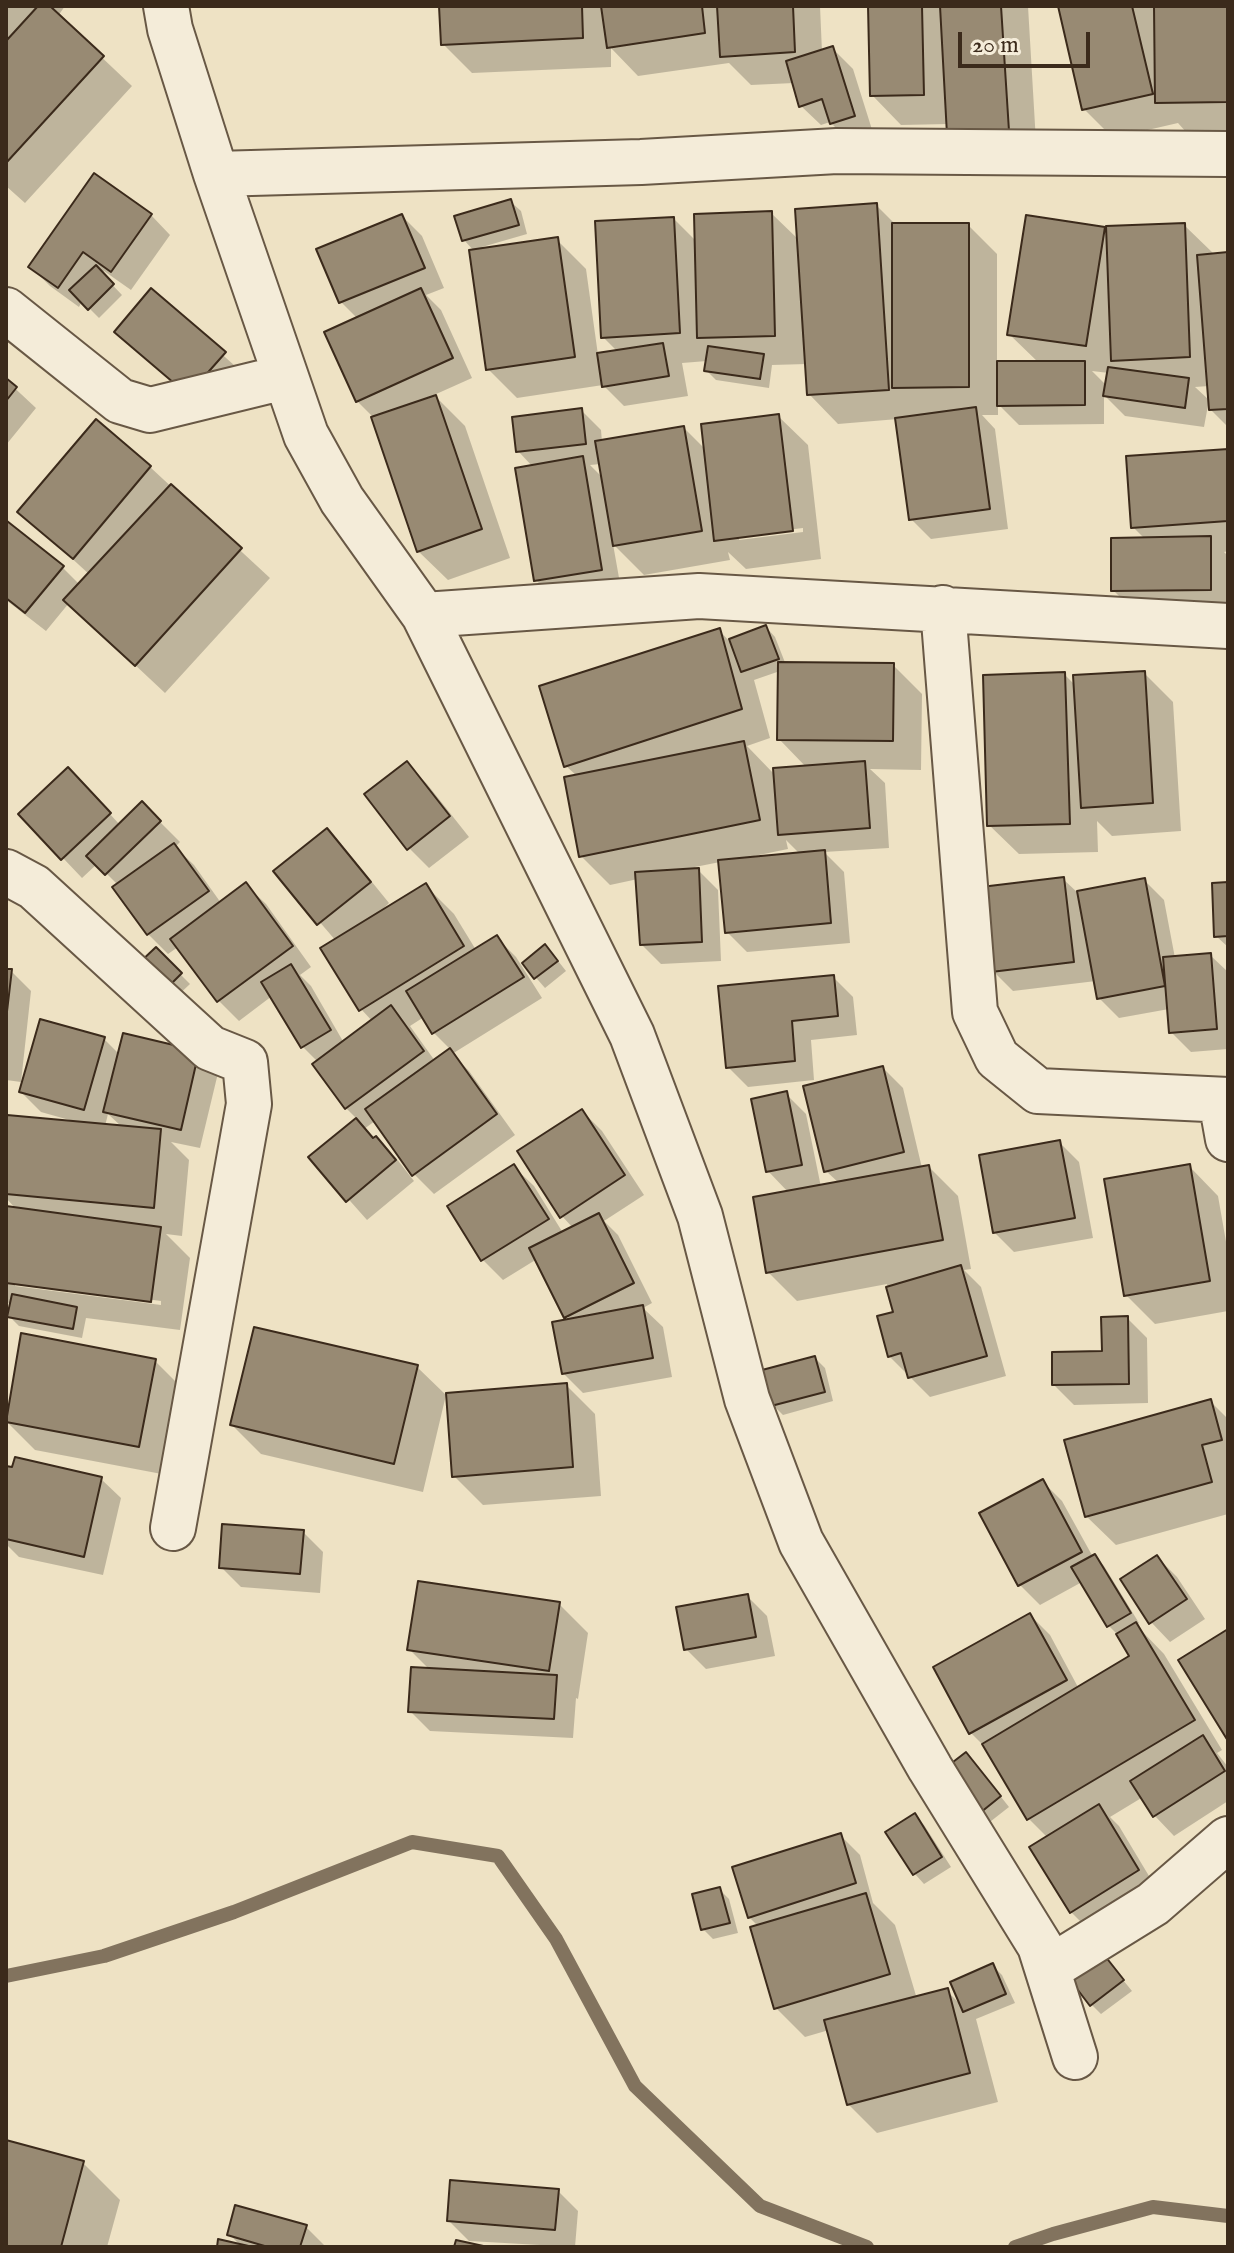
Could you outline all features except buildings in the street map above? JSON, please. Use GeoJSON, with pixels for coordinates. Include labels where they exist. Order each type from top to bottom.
{"type":"FeatureCollection","features":[{"type":"Feature","properties":{"kind":"street"},"geometry":{"type":"LineString","coordinates":[[166,6],[170,29],[216,174],[306,435],[342,500],[424,615],[632,1035],[700,1216],[747,1399],[801,1542],[930,1768],[1040,1946],[1075,2057]]}},
{"type":"Feature","properties":{"kind":"street"},"geometry":{"type":"LineString","coordinates":[[216,174],[641,162],[837,151],[1228,154]]}},
{"type":"Feature","properties":{"kind":"street"},"geometry":{"type":"LineString","coordinates":[[6,310],[120,401],[150,410],[285,377]]}},
{"type":"Feature","properties":{"kind":"street"},"geometry":{"type":"LineString","coordinates":[[424,615],[699,596],[1228,626]]}},
{"type":"Feature","properties":{"kind":"street"},"geometry":{"type":"LineString","coordinates":[[943,608],[975,1012],[997,1058],[1038,1091],[1226,1113]]}},
{"type":"Feature","properties":{"kind":"street"},"geometry":{"type":"LineString","coordinates":[[6,872],[34,887],[210,1048],[245,1062],[249,1104],[173,1528]]}},
{"type":"Feature","properties":{"kind":"street"},"geometry":{"type":"LineString","coordinates":[[1048,1969],[1153,1904],[1228,1839]]}},
{"type":"Feature","properties":{"kind":"waterway"},"geometry":{"type":"LineString","coordinates":[[6,1976],[104,1956],[234,1912],[412,1842],[498,1856],[556,1939],[635,2086],[760,2206],[867,2247]]}},
{"type":"Feature","properties":{"kind":"waterway"},"geometry":{"type":"LineString","coordinates":[[1015,2247],[1153,2207],[1228,2216]]}}]}
